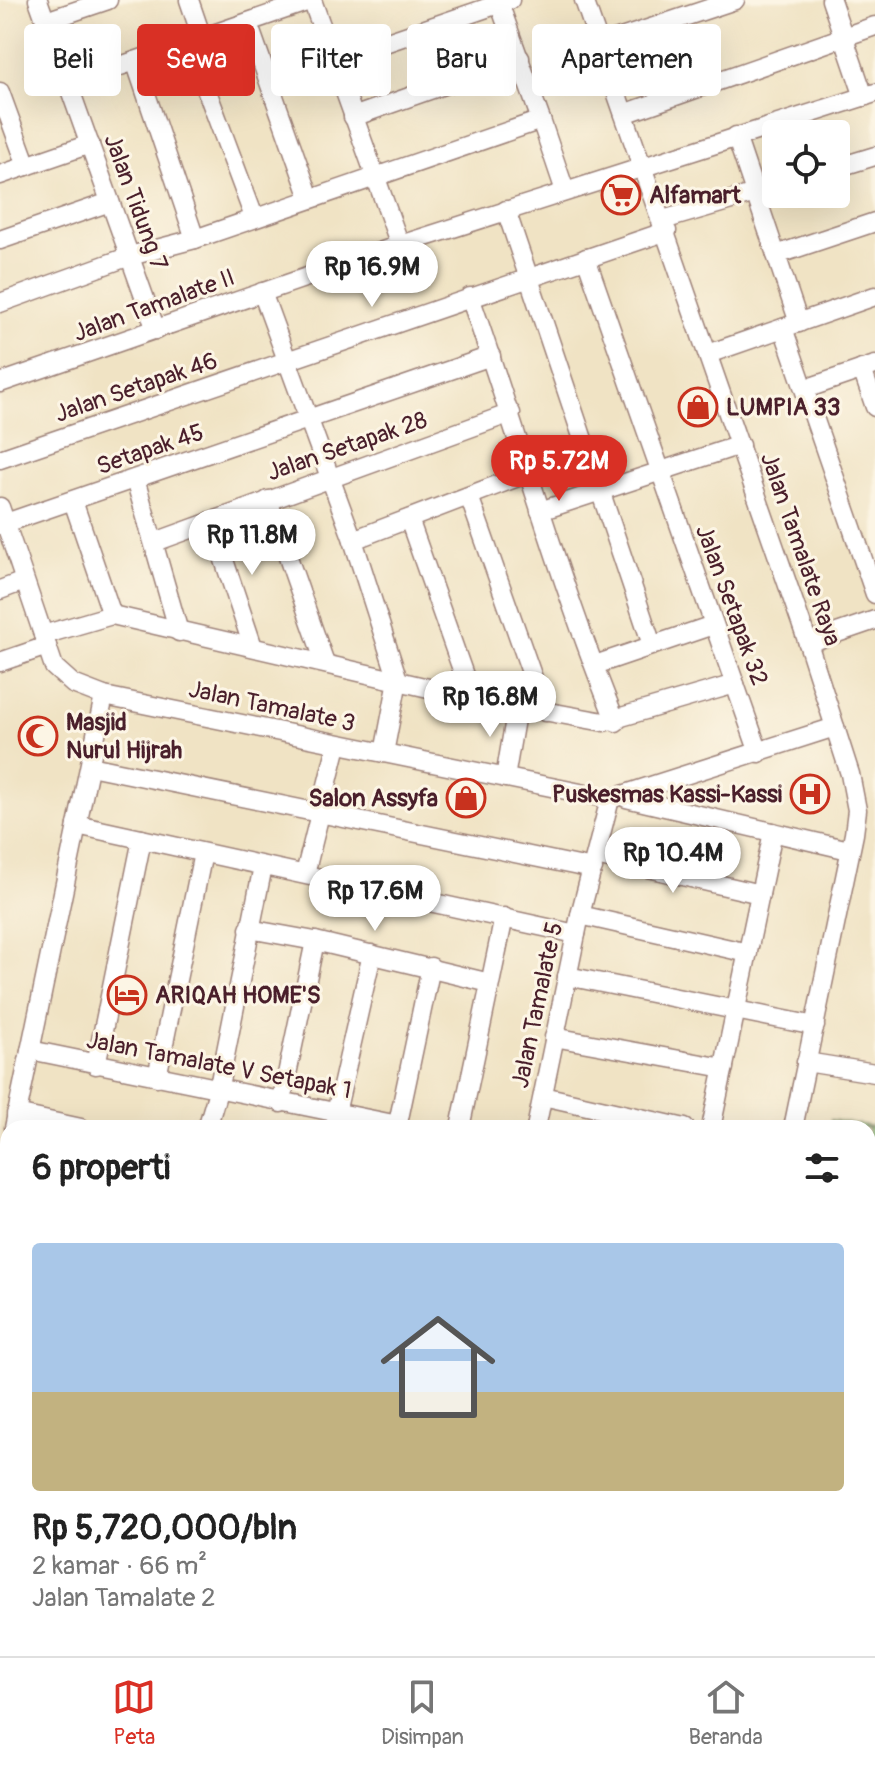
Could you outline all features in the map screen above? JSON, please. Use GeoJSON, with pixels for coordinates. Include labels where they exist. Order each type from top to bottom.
{"type":"FeatureCollection","features":[{"type":"Feature","properties":{"kind":"street","name":"Jalan Tidung 7"},"geometry":{"type":"LineString","coordinates":[[38,0],[47,24]]}},
{"type":"Feature","properties":{"kind":"street"},"geometry":{"type":"LineString","coordinates":[[46,21],[108,0]]}},
{"type":"Feature","properties":{"kind":"street"},"geometry":{"type":"LineString","coordinates":[[189,0],[193,24]]}},
{"type":"Feature","properties":{"kind":"street"},"geometry":{"type":"LineString","coordinates":[[245,24],[312,0],[321,24]]}},
{"type":"Feature","properties":{"kind":"street","name":"Jalan Tamalate Raya"},"geometry":{"type":"LineString","coordinates":[[584,0],[593,24]]}},
{"type":"Feature","properties":{"kind":"street"},"geometry":{"type":"LineString","coordinates":[[671,0],[678,19]]}},
{"type":"Feature","properties":{"kind":"street"},"geometry":{"type":"LineString","coordinates":[[663,24],[735,0]]}},
{"type":"Feature","properties":{"kind":"street"},"geometry":{"type":"LineString","coordinates":[[831,0],[869,95]]}},
{"type":"Feature","properties":{"kind":"street"},"geometry":{"type":"LineString","coordinates":[[391,40],[502,1],[565,191]]}},
{"type":"Feature","properties":{"kind":"street"},"geometry":{"type":"LineString","coordinates":[[248,23],[310,198]]}},
{"type":"Feature","properties":{"kind":"street"},"geometry":{"type":"LineString","coordinates":[[624,114],[875,26]]}},
{"type":"Feature","properties":{"kind":"street"},"geometry":{"type":"LineString","coordinates":[[353,117],[520,58]]}},
{"type":"Feature","properties":{"kind":"street"},"geometry":{"type":"LineString","coordinates":[[121,66],[135,61],[195,239]]}},
{"type":"Feature","properties":{"kind":"street"},"geometry":{"type":"LineString","coordinates":[[0,92],[27,166]]}},
{"type":"Feature","properties":{"kind":"street","name":"Jalan Tamalate II"},"geometry":{"type":"LineString","coordinates":[[0,383],[400,245],[869,95]]}},
{"type":"Feature","properties":{"kind":"street","name":"Jalan Tidung 7"},"geometry":{"type":"LineString","coordinates":[[72,96],[156,330]]}},
{"type":"Feature","properties":{"kind":"street"},"geometry":{"type":"LineString","coordinates":[[213,96],[254,217]]}},
{"type":"Feature","properties":{"kind":"street"},"geometry":{"type":"LineString","coordinates":[[346,96],[400,245]]}},
{"type":"Feature","properties":{"kind":"street","name":"Jalan Tamalate Raya"},"geometry":{"type":"LineString","coordinates":[[618,96],[808,643],[850,774],[857,810],[795,1120]]}},
{"type":"Feature","properties":{"kind":"street"},"geometry":{"type":"LineString","coordinates":[[0,303],[130,256],[195,239],[541,120]]}},
{"type":"Feature","properties":{"kind":"street"},"geometry":{"type":"LineString","coordinates":[[736,136],[776,255],[805,389],[875,594]]}},
{"type":"Feature","properties":{"kind":"street"},"geometry":{"type":"LineString","coordinates":[[0,175],[90,144]]}},
{"type":"Feature","properties":{"kind":"street"},"geometry":{"type":"LineString","coordinates":[[850,164],[875,156]]}},
{"type":"Feature","properties":{"kind":"street","name":"Jalan Setapak 46"},"geometry":{"type":"LineString","coordinates":[[0,459],[586,258],[665,225],[762,192]]}},
{"type":"Feature","properties":{"kind":"street"},"geometry":{"type":"LineString","coordinates":[[0,240],[110,202]]}},
{"type":"Feature","properties":{"kind":"street"},"geometry":{"type":"LineString","coordinates":[[506,210],[652,645]]}},
{"type":"Feature","properties":{"kind":"street"},"geometry":{"type":"LineString","coordinates":[[776,255],[875,222]]}},
{"type":"Feature","properties":{"kind":"street","name":"Jalan Setapak 32"},"geometry":{"type":"LineString","coordinates":[[586,258],[759,753]]}},
{"type":"Feature","properties":{"kind":"street"},"geometry":{"type":"LineString","coordinates":[[262,292],[353,540],[398,680],[384,753]]}},
{"type":"Feature","properties":{"kind":"street"},"geometry":{"type":"LineString","coordinates":[[708,354],[875,296]]}},
{"type":"Feature","properties":{"kind":"street"},"geometry":{"type":"LineString","coordinates":[[470,297],[531,472],[540,511],[616,722]]}},
{"type":"Feature","properties":{"kind":"street","name":"Setapak 45"},"geometry":{"type":"LineString","coordinates":[[2,518],[73,501],[491,356]]}},
{"type":"Feature","properties":{"kind":"street"},"geometry":{"type":"LineString","coordinates":[[805,389],[868,367],[875,407]]}},
{"type":"Feature","properties":{"kind":"street","name":"Jalan Setapak 28"},"geometry":{"type":"LineString","coordinates":[[155,542],[511,413]]}},
{"type":"Feature","properties":{"kind":"street"},"geometry":{"type":"LineString","coordinates":[[540,511],[740,445]]}},
{"type":"Feature","properties":{"kind":"street"},"geometry":{"type":"LineString","coordinates":[[353,540],[531,472]]}},
{"type":"Feature","properties":{"kind":"street"},"geometry":{"type":"LineString","coordinates":[[135,479],[179,632]]}},
{"type":"Feature","properties":{"kind":"street"},"geometry":{"type":"LineString","coordinates":[[469,496],[545,712]]}},
{"type":"Feature","properties":{"kind":"street"},"geometry":{"type":"LineString","coordinates":[[268,500],[325,663]]}},
{"type":"Feature","properties":{"kind":"street"},"geometry":{"type":"LineString","coordinates":[[73,501],[112,615]]}},
{"type":"Feature","properties":{"kind":"street","name":"Jalan Tamalate 3"},"geometry":{"type":"LineString","coordinates":[[2,518],[61,677],[104,696],[337,745],[616,798],[835,727]]}},
{"type":"Feature","properties":{"kind":"street"},"geometry":{"type":"LineString","coordinates":[[409,519],[472,698]]}},
{"type":"Feature","properties":{"kind":"street"},"geometry":{"type":"LineString","coordinates":[[211,521],[253,647]]}},
{"type":"Feature","properties":{"kind":"street"},"geometry":{"type":"LineString","coordinates":[[0,590],[24,581]]}},
{"type":"Feature","properties":{"kind":"street"},"geometry":{"type":"LineString","coordinates":[[0,662],[45,640],[112,615],[472,698],[616,722],[735,684]]}},
{"type":"Feature","properties":{"kind":"street"},"geometry":{"type":"LineString","coordinates":[[808,643],[875,620]]}},
{"type":"Feature","properties":{"kind":"street"},"geometry":{"type":"LineString","coordinates":[[595,665],[713,625]]}},
{"type":"Feature","properties":{"kind":"street"},"geometry":{"type":"LineString","coordinates":[[15,1120],[104,696]]}},
{"type":"Feature","properties":{"kind":"street"},"geometry":{"type":"LineString","coordinates":[[505,778],[517,707]]}},
{"type":"Feature","properties":{"kind":"street"},"geometry":{"type":"LineString","coordinates":[[305,874],[337,745]]}},
{"type":"Feature","properties":{"kind":"street"},"geometry":{"type":"LineString","coordinates":[[90,766],[322,813],[760,894]]}},
{"type":"Feature","properties":{"kind":"street"},"geometry":{"type":"LineString","coordinates":[[616,798],[849,850]]}},
{"type":"Feature","properties":{"kind":"street","name":"Jalan Tamalate 5"},"geometry":{"type":"LineString","coordinates":[[538,1120],[580,915],[616,798]]}},
{"type":"Feature","properties":{"kind":"street"},"geometry":{"type":"LineString","coordinates":[[857,810],[875,815]]}},
{"type":"Feature","properties":{"kind":"street"},"geometry":{"type":"LineString","coordinates":[[77,825],[576,934]]}},
{"type":"Feature","properties":{"kind":"street"},"geometry":{"type":"LineString","coordinates":[[713,1120],[773,832]]}},
{"type":"Feature","properties":{"kind":"street"},"geometry":{"type":"LineString","coordinates":[[96,1065],[142,839]]}},
{"type":"Feature","properties":{"kind":"street"},"geometry":{"type":"LineString","coordinates":[[157,1077],[203,853]]}},
{"type":"Feature","properties":{"kind":"street"},"geometry":{"type":"LineString","coordinates":[[209,1120],[218,1091],[263,866]]}},
{"type":"Feature","properties":{"kind":"street"},"geometry":{"type":"LineString","coordinates":[[580,915],[748,953]]}},
{"type":"Feature","properties":{"kind":"street"},"geometry":{"type":"LineString","coordinates":[[462,1120],[504,917]]}},
{"type":"Feature","properties":{"kind":"street"},"geometry":{"type":"LineString","coordinates":[[249,929],[315,941],[490,983]]}},
{"type":"Feature","properties":{"kind":"street"},"geometry":{"type":"LineString","coordinates":[[281,1103],[315,941]]}},
{"type":"Feature","properties":{"kind":"street"},"geometry":{"type":"LineString","coordinates":[[336,1113],[372,954]]}},
{"type":"Feature","properties":{"kind":"street"},"geometry":{"type":"LineString","coordinates":[[399,1120],[431,967]]}},
{"type":"Feature","properties":{"kind":"street"},"geometry":{"type":"LineString","coordinates":[[567,976],[815,1026]]}},
{"type":"Feature","properties":{"kind":"street"},"geometry":{"type":"LineString","coordinates":[[554,1037],[724,1068]]}},
{"type":"Feature","properties":{"kind":"street","name":"Jalan Tamalate V Setapak 1"},"geometry":{"type":"LineString","coordinates":[[30,1050],[369,1120]]}},
{"type":"Feature","properties":{"kind":"street"},"geometry":{"type":"LineString","coordinates":[[806,1062],[875,1073]]}},
{"type":"Feature","properties":{"kind":"street"},"geometry":{"type":"LineString","coordinates":[[543,1096],[650,1120]]}},
{"type":"Feature","properties":{"kind":"place","name":"Alfamart"},"geometry":{"type":"Point","coordinates":[621,195]}},
{"type":"Feature","properties":{"kind":"place","name":"LUMPIA 33"},"geometry":{"type":"Point","coordinates":[698,407]}},
{"type":"Feature","properties":{"kind":"place","name":"Masjid Nurul Hijrah"},"geometry":{"type":"Point","coordinates":[38,736]}},
{"type":"Feature","properties":{"kind":"place","name":"Puskesmas Kassi-Kassi"},"geometry":{"type":"Point","coordinates":[810,794]}},
{"type":"Feature","properties":{"kind":"place","name":"Salon Assyfa"},"geometry":{"type":"Point","coordinates":[466,798]}},
{"type":"Feature","properties":{"kind":"place","name":"ARIQAH HOME'S"},"geometry":{"type":"Point","coordinates":[127,995]}}]}
